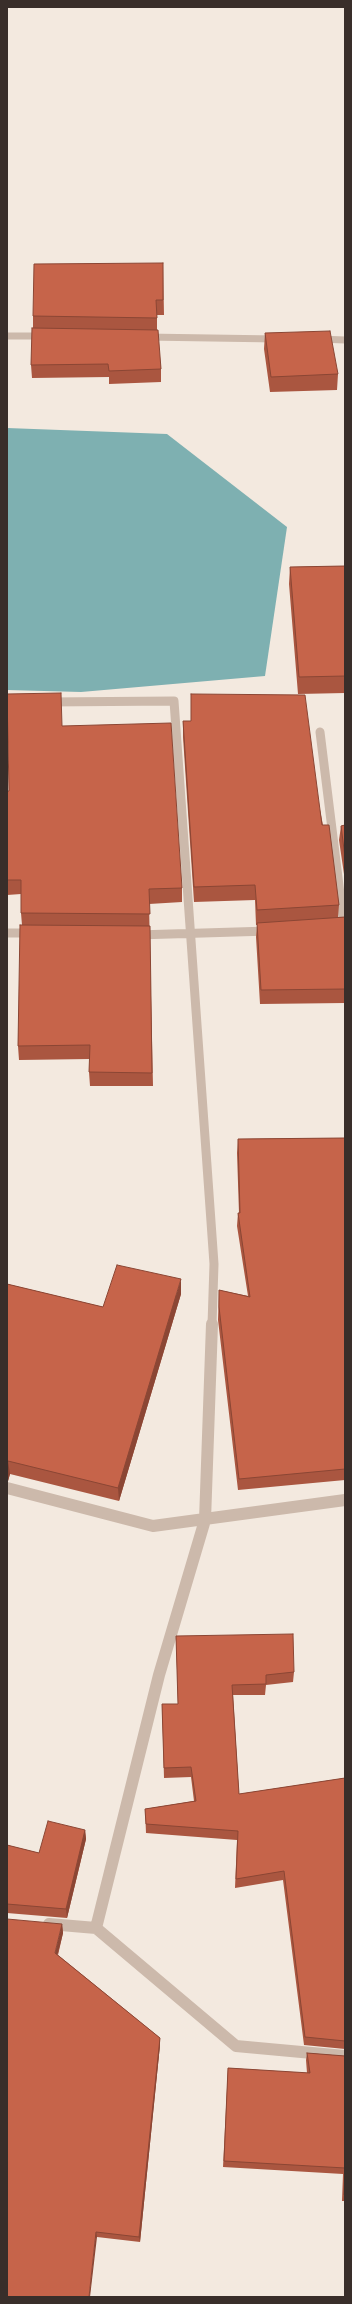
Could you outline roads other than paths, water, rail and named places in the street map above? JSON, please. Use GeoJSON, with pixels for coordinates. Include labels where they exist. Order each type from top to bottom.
{"type":"FeatureCollection","features":[{"type":"Feature","properties":{"kind":"street"},"geometry":{"type":"LineString","coordinates":[[7,336],[54,336]]}},
{"type":"Feature","properties":{"kind":"street"},"geometry":{"type":"LineString","coordinates":[[139,337],[289,339]]}},
{"type":"Feature","properties":{"kind":"street"},"geometry":{"type":"LineString","coordinates":[[313,339],[345,340]]}},
{"type":"Feature","properties":{"kind":"street"},"geometry":{"type":"LineString","coordinates":[[39,702],[174,701],[214,1264],[205,1520],[159,1675],[96,1928]]}},
{"type":"Feature","properties":{"kind":"street"},"geometry":{"type":"LineString","coordinates":[[320,732],[342,926]]}},
{"type":"Feature","properties":{"kind":"street"},"geometry":{"type":"LineString","coordinates":[[126,934],[190,935],[282,930]]}},
{"type":"Feature","properties":{"kind":"street"},"geometry":{"type":"LineString","coordinates":[[7,933],[47,933]]}},
{"type":"Feature","properties":{"kind":"street"},"geometry":{"type":"LineString","coordinates":[[7,1488],[153,1526],[345,1500]]}},
{"type":"Feature","properties":{"kind":"street"},"geometry":{"type":"LineString","coordinates":[[37,1923],[96,1928],[236,2046],[345,2056]]}},
{"type":"Feature","properties":{"kind":"water"},"geometry":{"type":"Polygon","coordinates":[[[7,428],[167,434],[287,527],[265,676],[81,692],[7,690],[7,428]]]}}]}
